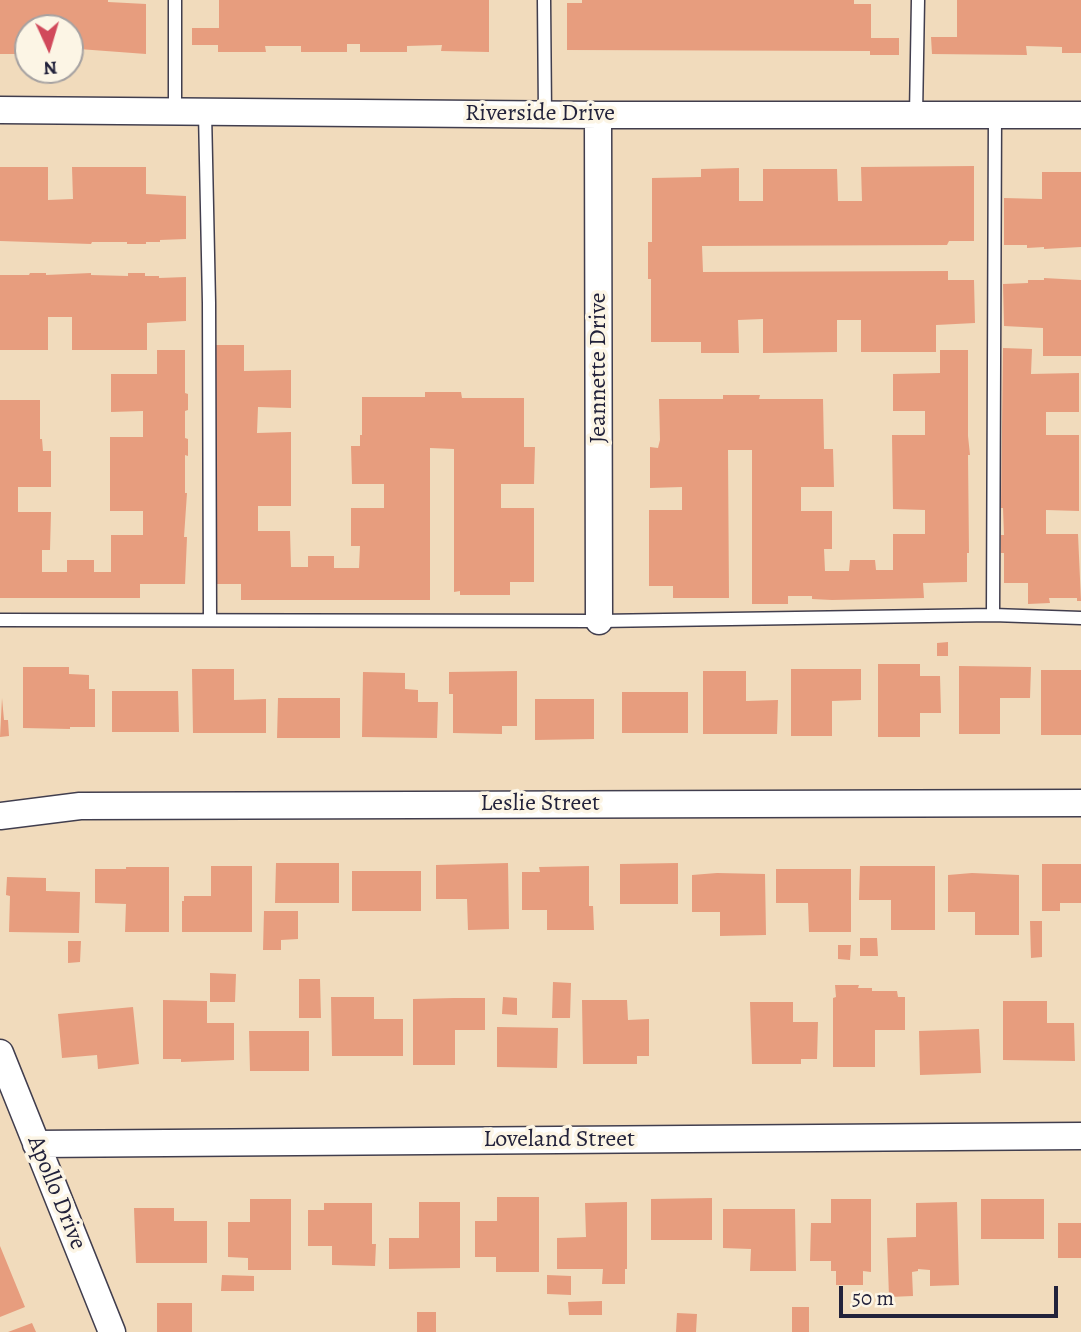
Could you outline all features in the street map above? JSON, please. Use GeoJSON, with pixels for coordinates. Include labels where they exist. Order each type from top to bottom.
{"type":"FeatureCollection","features":[{"type":"Feature","properties":{"kind":"street","name":"Riverside Drive"},"geometry":{"type":"LineString","coordinates":[[0,110],[598,115],[1081,115]]}},
{"type":"Feature","properties":{"kind":"street","name":"Jeannette Drive"},"geometry":{"type":"LineString","coordinates":[[598,115],[599,621]]}},
{"type":"Feature","properties":{"kind":"street","name":"Leslie Street"},"geometry":{"type":"LineString","coordinates":[[0,816],[80,806],[1081,803]]}},
{"type":"Feature","properties":{"kind":"street","name":"Apollo Drive"},"geometry":{"type":"LineString","coordinates":[[0,1053],[112,1332]]}},
{"type":"Feature","properties":{"kind":"street","name":"Loveland Street"},"geometry":{"type":"LineString","coordinates":[[36,1144],[1081,1136]]}},
{"type":"Feature","properties":{"kind":"lane"},"geometry":{"type":"LineString","coordinates":[[175,0],[175,111]]}},
{"type":"Feature","properties":{"kind":"lane"},"geometry":{"type":"LineString","coordinates":[[544,0],[545,114]]}},
{"type":"Feature","properties":{"kind":"lane"},"geometry":{"type":"LineString","coordinates":[[916,115],[918,0]]}},
{"type":"Feature","properties":{"kind":"lane"},"geometry":{"type":"LineString","coordinates":[[205,112],[209,303],[209,619]]}},
{"type":"Feature","properties":{"kind":"lane"},"geometry":{"type":"LineString","coordinates":[[993,615],[995,115]]}},
{"type":"Feature","properties":{"kind":"lane"},"geometry":{"type":"LineString","coordinates":[[0,620],[599,621],[993,615],[1081,618]]}},
{"type":"Feature","properties":{"kind":"building"},"geometry":{"type":"Polygon","coordinates":[[[0,0],[108,0],[146,4],[146,54],[84,49],[84,14],[14,14],[14,54],[0,54],[0,0]]]}},
{"type":"Feature","properties":{"kind":"building"},"geometry":{"type":"Polygon","coordinates":[[[219,0],[489,0],[489,52],[441,51],[442,45],[407,46],[407,52],[360,52],[360,44],[347,44],[347,52],[301,52],[301,46],[265,46],[266,52],[218,52],[218,45],[192,45],[192,28],[219,28],[219,0]]]}},
{"type":"Feature","properties":{"kind":"building"},"geometry":{"type":"Polygon","coordinates":[[[582,0],[854,0],[854,4],[871,4],[871,38],[899,38],[899,55],[870,55],[870,51],[567,50],[567,3],[582,3],[582,0]]]}},
{"type":"Feature","properties":{"kind":"building"},"geometry":{"type":"Polygon","coordinates":[[[957,0],[1081,0],[1081,53],[1062,53],[1062,47],[1026,46],[1027,55],[932,54],[931,37],[957,37],[957,0]]]}},
{"type":"Feature","properties":{"kind":"building"},"geometry":{"type":"Polygon","coordinates":[[[974,166],[974,241],[949,241],[947,245],[702,246],[703,272],[948,271],[948,280],[974,280],[975,323],[936,325],[936,352],[861,352],[861,320],[837,320],[837,352],[763,353],[763,319],[738,320],[739,353],[701,353],[701,342],[651,342],[648,242],[652,242],[652,178],[701,177],[701,169],[739,168],[739,201],[763,201],[763,169],[837,169],[838,201],[862,201],[861,167],[974,166]]]}},
{"type":"Feature","properties":{"kind":"building"},"geometry":{"type":"Polygon","coordinates":[[[0,167],[48,167],[48,200],[73,199],[72,167],[146,167],[146,194],[186,196],[186,239],[160,240],[146,244],[0,241],[0,167]]]}},
{"type":"Feature","properties":{"kind":"building"},"geometry":{"type":"Polygon","coordinates":[[[1042,172],[1081,172],[1081,247],[1044,249],[1027,248],[1027,245],[1004,245],[1004,198],[1042,199],[1042,172]]]}},
{"type":"Feature","properties":{"kind":"building"},"geometry":{"type":"Polygon","coordinates":[[[30,273],[128,276],[128,273],[145,273],[145,276],[159,278],[186,277],[186,321],[147,323],[147,350],[72,350],[72,317],[48,317],[48,350],[0,350],[0,275],[30,273]]]}},
{"type":"Feature","properties":{"kind":"building"},"geometry":{"type":"Polygon","coordinates":[[[1028,280],[1081,280],[1081,356],[1043,356],[1043,328],[1004,326],[1003,284],[1028,283],[1028,280]]]}},
{"type":"Feature","properties":{"kind":"building"},"geometry":{"type":"Polygon","coordinates":[[[211,345],[244,345],[244,371],[291,370],[291,408],[258,407],[257,433],[291,432],[291,506],[258,506],[258,531],[290,531],[291,567],[308,567],[308,556],[334,556],[334,568],[359,568],[360,546],[351,546],[351,508],[384,508],[384,484],[352,484],[351,446],[360,446],[362,397],[425,397],[425,392],[461,392],[462,398],[524,398],[524,447],[535,447],[534,484],[501,484],[501,508],[534,508],[534,582],[510,582],[510,595],[460,595],[460,591],[454,592],[454,449],[430,448],[430,600],[241,600],[241,584],[211,584],[211,345]]]}},
{"type":"Feature","properties":{"kind":"building"},"geometry":{"type":"Polygon","coordinates":[[[1003,348],[1032,349],[1031,374],[1079,373],[1079,412],[1046,412],[1046,435],[1079,435],[1079,511],[1046,510],[1046,534],[1078,534],[1081,601],[1077,601],[1077,598],[1049,598],[1050,603],[1028,604],[1028,583],[1004,583],[1004,553],[1001,553],[1001,535],[1004,535],[1001,508],[1003,348]]]}},
{"type":"Feature","properties":{"kind":"building"},"geometry":{"type":"Polygon","coordinates":[[[157,350],[185,350],[185,393],[188,394],[188,410],[185,411],[185,438],[188,439],[188,456],[185,455],[185,584],[140,584],[140,598],[0,598],[0,400],[40,400],[40,439],[43,451],[51,451],[51,487],[18,487],[18,512],[51,512],[50,550],[42,550],[42,572],[67,572],[67,560],[94,560],[94,572],[111,572],[111,535],[143,535],[143,511],[110,511],[110,437],[143,437],[143,411],[111,412],[111,374],[157,374],[157,350]]]}},
{"type":"Feature","properties":{"kind":"building"},"geometry":{"type":"Polygon","coordinates":[[[940,350],[968,350],[970,455],[967,582],[923,583],[924,598],[832,600],[812,599],[812,596],[788,596],[788,604],[752,604],[752,450],[728,450],[729,598],[673,598],[673,586],[649,586],[649,510],[682,510],[682,487],[650,488],[650,447],[658,448],[660,440],[659,399],[723,399],[723,395],[760,395],[759,399],[823,399],[824,449],[833,449],[834,487],[801,487],[801,511],[832,511],[832,549],[824,549],[825,571],[849,571],[850,560],[875,560],[876,570],[893,570],[893,534],[925,534],[925,510],[893,509],[892,435],[925,435],[925,411],[893,411],[893,374],[940,373],[940,350]]]}},
{"type":"Feature","properties":{"kind":"building"},"geometry":{"type":"Polygon","coordinates":[[[948,642],[948,656],[937,656],[937,643],[948,642]]]}},
{"type":"Feature","properties":{"kind":"building"},"geometry":{"type":"Polygon","coordinates":[[[878,664],[920,664],[920,676],[940,676],[941,713],[920,713],[920,737],[878,737],[878,664]]]}},
{"type":"Feature","properties":{"kind":"building"},"geometry":{"type":"Polygon","coordinates":[[[959,666],[1031,667],[1030,698],[1000,698],[1000,734],[959,734],[959,666]]]}},
{"type":"Feature","properties":{"kind":"building"},"geometry":{"type":"Polygon","coordinates":[[[23,667],[69,667],[69,674],[89,675],[89,689],[95,689],[95,727],[23,728],[23,667]]]}},
{"type":"Feature","properties":{"kind":"building"},"geometry":{"type":"Polygon","coordinates":[[[192,669],[234,669],[234,700],[266,699],[266,733],[193,733],[192,669]]]}},
{"type":"Feature","properties":{"kind":"building"},"geometry":{"type":"Polygon","coordinates":[[[791,669],[861,669],[861,700],[832,701],[832,736],[791,736],[791,669]]]}},
{"type":"Feature","properties":{"kind":"building"},"geometry":{"type":"Polygon","coordinates":[[[1041,670],[1081,670],[1081,735],[1041,735],[1041,670]]]}},
{"type":"Feature","properties":{"kind":"building"},"geometry":{"type":"Polygon","coordinates":[[[517,671],[517,726],[502,726],[502,734],[453,733],[453,694],[449,694],[449,672],[517,671]]]}},
{"type":"Feature","properties":{"kind":"building"},"geometry":{"type":"Polygon","coordinates":[[[703,671],[746,671],[746,701],[778,700],[777,734],[703,734],[703,671]]]}},
{"type":"Feature","properties":{"kind":"building"},"geometry":{"type":"Polygon","coordinates":[[[363,672],[405,673],[405,689],[418,690],[418,702],[438,702],[437,738],[362,737],[363,672]]]}},
{"type":"Feature","properties":{"kind":"building"},"geometry":{"type":"Polygon","coordinates":[[[112,691],[178,691],[179,732],[112,732],[112,691]]]}},
{"type":"Feature","properties":{"kind":"building"},"geometry":{"type":"Polygon","coordinates":[[[622,692],[688,692],[688,733],[622,733],[622,692]]]}},
{"type":"Feature","properties":{"kind":"building"},"geometry":{"type":"Polygon","coordinates":[[[2,698],[9,736],[0,737],[2,698]]]}},
{"type":"Feature","properties":{"kind":"building"},"geometry":{"type":"Polygon","coordinates":[[[278,698],[340,698],[340,738],[277,738],[278,698]]]}},
{"type":"Feature","properties":{"kind":"building"},"geometry":{"type":"Polygon","coordinates":[[[535,699],[594,699],[594,739],[535,740],[535,699]]]}},
{"type":"Feature","properties":{"kind":"building"},"geometry":{"type":"Polygon","coordinates":[[[276,863],[339,863],[339,903],[275,903],[276,863]]]}},
{"type":"Feature","properties":{"kind":"building"},"geometry":{"type":"Polygon","coordinates":[[[508,863],[509,929],[468,930],[467,899],[436,899],[436,865],[508,863]]]}},
{"type":"Feature","properties":{"kind":"building"},"geometry":{"type":"Polygon","coordinates":[[[678,863],[678,904],[620,904],[620,864],[678,863]]]}},
{"type":"Feature","properties":{"kind":"building"},"geometry":{"type":"Polygon","coordinates":[[[1042,864],[1081,864],[1081,903],[1060,903],[1060,911],[1042,911],[1042,864]]]}},
{"type":"Feature","properties":{"kind":"building"},"geometry":{"type":"Polygon","coordinates":[[[211,866],[252,866],[252,932],[182,932],[184,896],[211,896],[211,866]]]}},
{"type":"Feature","properties":{"kind":"building"},"geometry":{"type":"Polygon","coordinates":[[[589,866],[589,906],[593,906],[594,930],[547,930],[547,910],[522,910],[522,872],[540,872],[539,867],[589,866]]]}},
{"type":"Feature","properties":{"kind":"building"},"geometry":{"type":"Polygon","coordinates":[[[860,866],[935,866],[935,930],[891,930],[891,900],[859,900],[860,866]]]}},
{"type":"Feature","properties":{"kind":"building"},"geometry":{"type":"Polygon","coordinates":[[[169,867],[169,932],[125,932],[126,904],[95,903],[95,869],[169,867]]]}},
{"type":"Feature","properties":{"kind":"building"},"geometry":{"type":"Polygon","coordinates":[[[776,869],[851,869],[851,932],[809,932],[808,903],[776,903],[776,869]]]}},
{"type":"Feature","properties":{"kind":"building"},"geometry":{"type":"Polygon","coordinates":[[[352,871],[421,871],[421,911],[352,911],[352,871]]]}},
{"type":"Feature","properties":{"kind":"building"},"geometry":{"type":"Polygon","coordinates":[[[765,874],[766,935],[720,936],[720,912],[692,912],[692,875],[765,874]]]}},
{"type":"Feature","properties":{"kind":"building"},"geometry":{"type":"Polygon","coordinates":[[[948,875],[1019,875],[1019,935],[975,935],[975,912],[948,912],[948,875]]]}},
{"type":"Feature","properties":{"kind":"building"},"geometry":{"type":"Polygon","coordinates":[[[7,877],[46,878],[46,891],[80,892],[79,933],[9,932],[10,896],[6,895],[7,877]]]}},
{"type":"Feature","properties":{"kind":"building"},"geometry":{"type":"Polygon","coordinates":[[[264,911],[298,911],[298,939],[281,940],[281,950],[263,950],[264,911]]]}},
{"type":"Feature","properties":{"kind":"building"},"geometry":{"type":"Polygon","coordinates":[[[1030,921],[1042,921],[1042,957],[1031,958],[1030,921]]]}},
{"type":"Feature","properties":{"kind":"building"},"geometry":{"type":"Polygon","coordinates":[[[860,938],[877,938],[878,956],[860,956],[860,938]]]}},
{"type":"Feature","properties":{"kind":"building"},"geometry":{"type":"Polygon","coordinates":[[[68,941],[81,941],[80,962],[68,963],[68,941]]]}},
{"type":"Feature","properties":{"kind":"building"},"geometry":{"type":"Polygon","coordinates":[[[838,945],[851,945],[850,960],[838,959],[838,945]]]}},
{"type":"Feature","properties":{"kind":"building"},"geometry":{"type":"Polygon","coordinates":[[[210,973],[236,974],[235,1002],[210,1002],[210,973]]]}},
{"type":"Feature","properties":{"kind":"building"},"geometry":{"type":"Polygon","coordinates":[[[299,979],[320,979],[321,1018],[299,1018],[299,979]]]}},
{"type":"Feature","properties":{"kind":"building"},"geometry":{"type":"Polygon","coordinates":[[[553,982],[571,983],[570,1018],[552,1018],[553,982]]]}},
{"type":"Feature","properties":{"kind":"building"},"geometry":{"type":"Polygon","coordinates":[[[835,985],[859,985],[858,988],[872,988],[872,991],[897,991],[898,997],[905,997],[905,1030],[875,1030],[875,1067],[833,1067],[835,985]]]}},
{"type":"Feature","properties":{"kind":"building"},"geometry":{"type":"Polygon","coordinates":[[[331,997],[374,997],[374,1019],[403,1019],[403,1056],[332,1056],[331,997]]]}},
{"type":"Feature","properties":{"kind":"building"},"geometry":{"type":"Polygon","coordinates":[[[503,997],[517,998],[517,1015],[502,1014],[503,997]]]}},
{"type":"Feature","properties":{"kind":"building"},"geometry":{"type":"Polygon","coordinates":[[[485,998],[485,1030],[455,1030],[455,1065],[413,1065],[413,999],[485,998]]]}},
{"type":"Feature","properties":{"kind":"building"},"geometry":{"type":"Polygon","coordinates":[[[163,1000],[207,1001],[207,1023],[234,1023],[234,1060],[181,1062],[181,1059],[163,1059],[163,1000]]]}},
{"type":"Feature","properties":{"kind":"building"},"geometry":{"type":"Polygon","coordinates":[[[582,1000],[627,1000],[628,1020],[649,1019],[649,1056],[637,1056],[637,1064],[583,1064],[582,1000]]]}},
{"type":"Feature","properties":{"kind":"building"},"geometry":{"type":"Polygon","coordinates":[[[1003,1001],[1047,1001],[1047,1023],[1074,1023],[1075,1061],[1003,1060],[1003,1001]]]}},
{"type":"Feature","properties":{"kind":"building"},"geometry":{"type":"Polygon","coordinates":[[[750,1002],[793,1002],[793,1022],[818,1022],[817,1059],[801,1059],[801,1064],[752,1064],[750,1002]]]}},
{"type":"Feature","properties":{"kind":"building"},"geometry":{"type":"Polygon","coordinates":[[[133,1007],[139,1064],[98,1069],[97,1055],[62,1058],[58,1014],[133,1007]]]}},
{"type":"Feature","properties":{"kind":"building"},"geometry":{"type":"Polygon","coordinates":[[[497,1027],[558,1028],[557,1068],[497,1067],[497,1027]]]}},
{"type":"Feature","properties":{"kind":"building"},"geometry":{"type":"Polygon","coordinates":[[[979,1029],[981,1073],[920,1075],[919,1031],[979,1029]]]}},
{"type":"Feature","properties":{"kind":"building"},"geometry":{"type":"Polygon","coordinates":[[[249,1031],[309,1031],[309,1071],[250,1071],[249,1031]]]}},
{"type":"Feature","properties":{"kind":"building"},"geometry":{"type":"Polygon","coordinates":[[[497,1197],[539,1197],[539,1272],[496,1272],[496,1257],[475,1257],[475,1221],[497,1221],[497,1197]]]}},
{"type":"Feature","properties":{"kind":"building"},"geometry":{"type":"Polygon","coordinates":[[[712,1198],[712,1240],[651,1240],[651,1199],[712,1198]]]}},
{"type":"Feature","properties":{"kind":"building"},"geometry":{"type":"Polygon","coordinates":[[[250,1199],[291,1199],[291,1270],[248,1270],[248,1258],[228,1257],[228,1222],[250,1222],[250,1199]]]}},
{"type":"Feature","properties":{"kind":"building"},"geometry":{"type":"Polygon","coordinates":[[[831,1199],[871,1199],[871,1272],[863,1271],[863,1285],[836,1285],[836,1271],[831,1271],[831,1261],[810,1261],[811,1223],[831,1223],[831,1199]]]}},
{"type":"Feature","properties":{"kind":"building"},"geometry":{"type":"Polygon","coordinates":[[[981,1199],[1044,1199],[1044,1239],[981,1239],[981,1199]]]}},
{"type":"Feature","properties":{"kind":"building"},"geometry":{"type":"Polygon","coordinates":[[[419,1202],[460,1202],[460,1268],[389,1269],[389,1238],[419,1238],[419,1202]]]}},
{"type":"Feature","properties":{"kind":"building"},"geometry":{"type":"Polygon","coordinates":[[[627,1202],[625,1284],[602,1284],[603,1269],[557,1269],[557,1238],[586,1237],[585,1203],[627,1202]]]}},
{"type":"Feature","properties":{"kind":"building"},"geometry":{"type":"Polygon","coordinates":[[[957,1202],[959,1285],[930,1286],[930,1270],[918,1269],[912,1272],[913,1296],[889,1297],[887,1238],[916,1237],[916,1203],[957,1202]]]}},
{"type":"Feature","properties":{"kind":"building"},"geometry":{"type":"Polygon","coordinates":[[[324,1203],[372,1203],[375,1266],[332,1265],[332,1246],[308,1246],[308,1210],[324,1210],[324,1203]]]}},
{"type":"Feature","properties":{"kind":"building"},"geometry":{"type":"Polygon","coordinates":[[[134,1208],[174,1208],[174,1221],[207,1221],[207,1263],[136,1263],[134,1208]]]}},
{"type":"Feature","properties":{"kind":"building"},"geometry":{"type":"Polygon","coordinates":[[[723,1209],[795,1209],[796,1271],[750,1271],[751,1249],[723,1248],[723,1209]]]}},
{"type":"Feature","properties":{"kind":"building"},"geometry":{"type":"Polygon","coordinates":[[[1058,1223],[1081,1223],[1081,1258],[1058,1258],[1058,1223]]]}},
{"type":"Feature","properties":{"kind":"building"},"geometry":{"type":"Polygon","coordinates":[[[0,1246],[25,1307],[0,1317],[0,1246]]]}},
{"type":"Feature","properties":{"kind":"building"},"geometry":{"type":"Polygon","coordinates":[[[222,1275],[254,1276],[254,1291],[221,1291],[222,1275]]]}},
{"type":"Feature","properties":{"kind":"building"},"geometry":{"type":"Polygon","coordinates":[[[547,1275],[571,1276],[571,1295],[547,1294],[547,1275]]]}},
{"type":"Feature","properties":{"kind":"building"},"geometry":{"type":"Polygon","coordinates":[[[602,1301],[602,1315],[569,1315],[568,1302],[602,1301]]]}},
{"type":"Feature","properties":{"kind":"building"},"geometry":{"type":"Polygon","coordinates":[[[157,1303],[192,1303],[192,1332],[157,1332],[157,1303]]]}},
{"type":"Feature","properties":{"kind":"building"},"geometry":{"type":"Polygon","coordinates":[[[792,1307],[809,1307],[809,1332],[792,1332],[792,1307]]]}},
{"type":"Feature","properties":{"kind":"building"},"geometry":{"type":"Polygon","coordinates":[[[417,1312],[436,1312],[436,1332],[417,1332],[417,1312]]]}},
{"type":"Feature","properties":{"kind":"building"},"geometry":{"type":"Polygon","coordinates":[[[677,1313],[697,1314],[696,1332],[676,1332],[677,1313]]]}},
{"type":"Feature","properties":{"kind":"building"},"geometry":{"type":"Polygon","coordinates":[[[32,1323],[36,1332],[8,1332],[32,1323]]]}}]}
